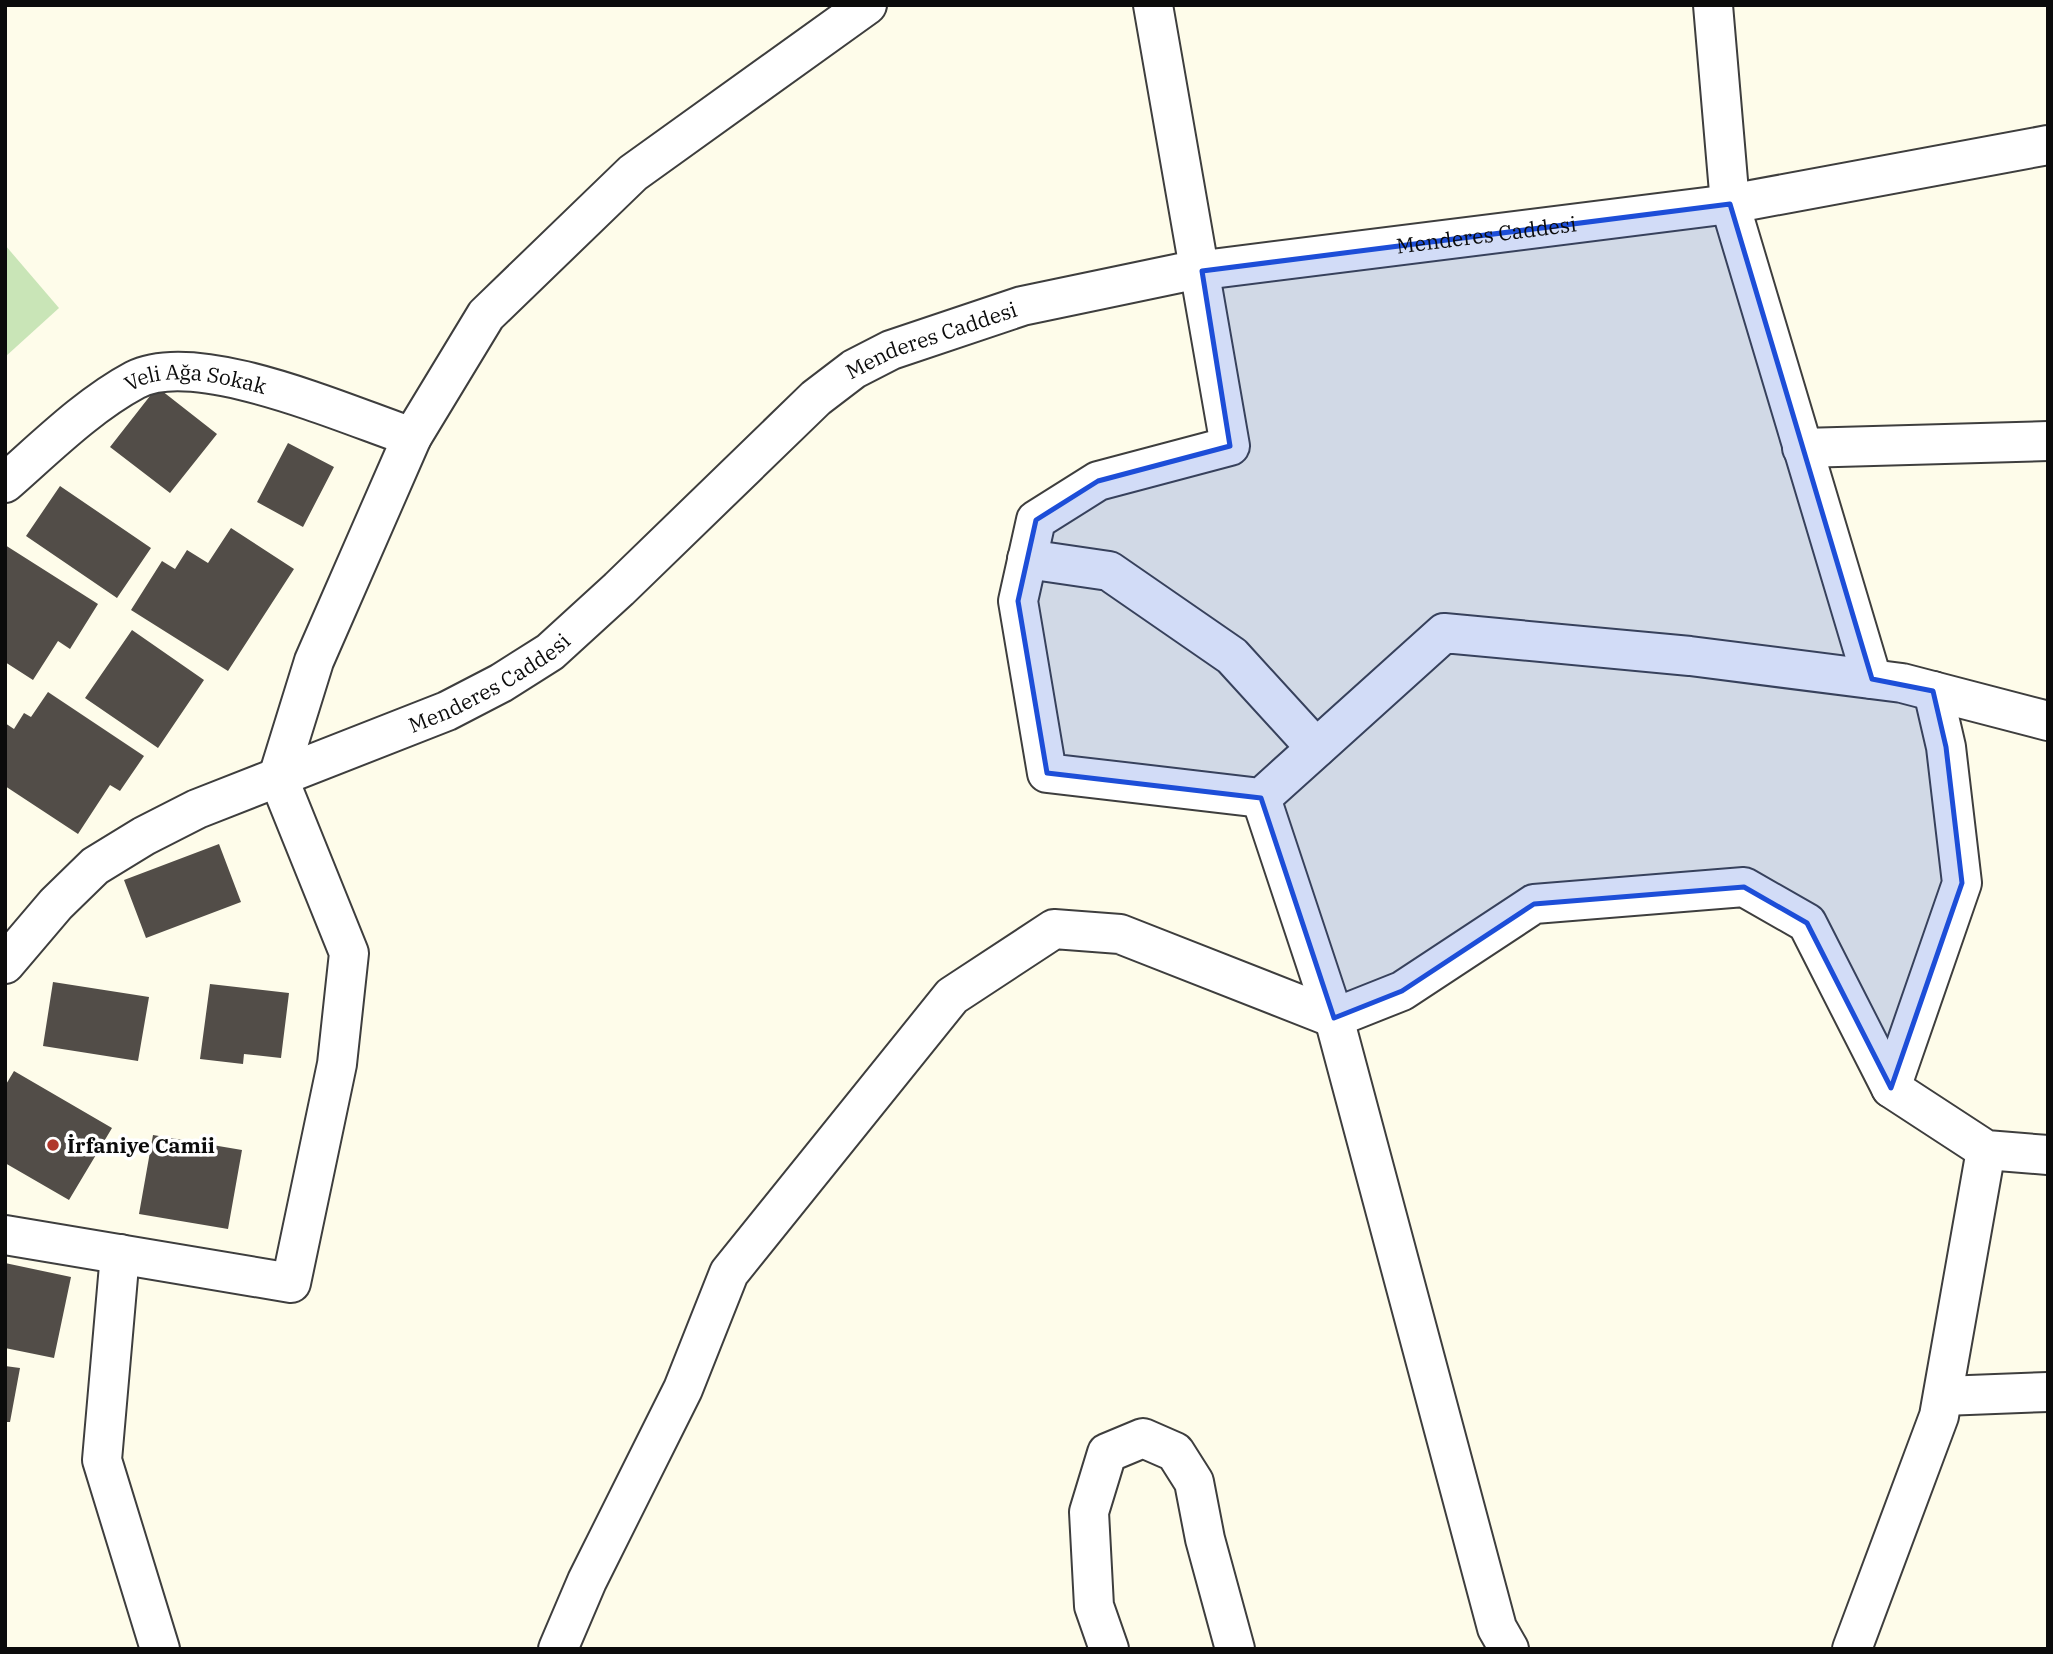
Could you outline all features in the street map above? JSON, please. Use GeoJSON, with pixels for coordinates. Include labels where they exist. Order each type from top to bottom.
{"type":"FeatureCollection","features":[{"type":"Feature","properties":{"kind":"street"},"geometry":{"type":"LineString","coordinates":[[5,1236],[291,1283],[337,1065],[349,953],[278,777],[314,661],[412,437],[486,315],[633,173],[867,5]]}},
{"type":"Feature","properties":{"kind":"street"},"geometry":{"type":"LineString","coordinates":[[1153,5],[1202,271],[1230,446],[1098,481],[1036,520],[1018,601],[1047,773],[1261,798],[1444,633],[1690,656],[1872,679],[1934,691],[2048,721]]}},
{"type":"Feature","properties":{"kind":"street"},"geometry":{"type":"LineString","coordinates":[[1713,5],[1730,204],[1872,679]]}},
{"type":"Feature","properties":{"kind":"street","name":"Menderes Caddesi"},"geometry":{"type":"LineString","coordinates":[[5,964],[56,904],[95,866],[197,808],[447,711],[502,683],[550,652],[620,589],[816,398],[854,369],[891,350],[1022,306],[1202,271],[1730,204],[2048,145]]}},
{"type":"Feature","properties":{"kind":"street","name":"Veli Ağa Sokak"},"geometry":{"type":"LineString","coordinates":[[5,483],[90,411],[136,380],[165,370],[211,372],[412,437]]}},
{"type":"Feature","properties":{"kind":"street"},"geometry":{"type":"LineString","coordinates":[[1802,448],[2048,441]]}},
{"type":"Feature","properties":{"kind":"street"},"geometry":{"type":"LineString","coordinates":[[1027,559],[1109,571],[1152,599],[1232,656],[1316,748]]}},
{"type":"Feature","properties":{"kind":"street"},"geometry":{"type":"LineString","coordinates":[[1891,1088],[1962,883],[1946,747],[1934,691]]}},
{"type":"Feature","properties":{"kind":"street"},"geometry":{"type":"LineString","coordinates":[[1261,798],[1334,1018],[1497,1628],[1508,1649]]}},
{"type":"Feature","properties":{"kind":"street"},"geometry":{"type":"LineString","coordinates":[[558,1649],[587,1581],[683,1389],[729,1273],[951,996],[1054,929],[1119,934],[1334,1018],[1402,991],[1534,904],[1744,887],[1807,923],[1891,1088],[1986,1150],[2048,1155]]}},
{"type":"Feature","properties":{"kind":"street"},"geometry":{"type":"LineString","coordinates":[[1852,1649],[1939,1416],[1986,1150]]}},
{"type":"Feature","properties":{"kind":"street"},"geometry":{"type":"LineString","coordinates":[[120,1254],[102,1460],[160,1649]]}},
{"type":"Feature","properties":{"kind":"street"},"geometry":{"type":"LineString","coordinates":[[1943,1396],[2048,1392]]}},
{"type":"Feature","properties":{"kind":"street"},"geometry":{"type":"LineString","coordinates":[[1109,1649],[1094,1606],[1089,1512],[1107,1453],[1143,1438],[1175,1452],[1194,1482],[1205,1539],[1235,1649]]}},
{"type":"Feature","properties":{"kind":"street"},"geometry":{"type":"LineString","coordinates":[[583,1649],[587,1581]]}},
{"type":"Feature","properties":{"kind":"highlighted area"},"geometry":{"type":"Polygon","coordinates":[[[1730,204],[1872,679],[1933,691],[1946,747],[1962,883],[1891,1088],[1807,923],[1744,887],[1534,904],[1402,991],[1334,1018],[1261,798],[1047,773],[1018,601],[1036,520],[1098,481],[1230,446],[1202,271],[1730,204]]]}},
{"type":"Feature","properties":{"kind":"green space"},"geometry":{"type":"Polygon","coordinates":[[[5,245],[59,308],[5,357],[5,245]]]}},
{"type":"Feature","properties":{"kind":"building"},"geometry":{"type":"Polygon","coordinates":[[[157,387],[217,434],[170,493],[110,447],[157,387]]]}},
{"type":"Feature","properties":{"kind":"building"},"geometry":{"type":"Polygon","coordinates":[[[288,443],[334,467],[303,527],[257,502],[288,443]]]}},
{"type":"Feature","properties":{"kind":"building"},"geometry":{"type":"Polygon","coordinates":[[[60,486],[151,548],[117,598],[26,536],[60,486]]]}},
{"type":"Feature","properties":{"kind":"building"},"geometry":{"type":"Polygon","coordinates":[[[231,528],[294,569],[228,671],[131,610],[162,561],[175,569],[187,550],[208,563],[231,528]]]}},
{"type":"Feature","properties":{"kind":"building"},"geometry":{"type":"Polygon","coordinates":[[[5,545],[98,604],[70,649],[58,641],[33,680],[5,662],[5,545]]]}},
{"type":"Feature","properties":{"kind":"building"},"geometry":{"type":"Polygon","coordinates":[[[132,630],[204,680],[158,748],[85,698],[132,630]]]}},
{"type":"Feature","properties":{"kind":"building"},"geometry":{"type":"Polygon","coordinates":[[[48,692],[144,756],[120,791],[110,785],[78,834],[5,786],[5,723],[14,729],[24,713],[31,717],[48,692]]]}},
{"type":"Feature","properties":{"kind":"building"},"geometry":{"type":"Polygon","coordinates":[[[219,844],[241,902],[146,938],[124,880],[219,844]]]}},
{"type":"Feature","properties":{"kind":"building"},"geometry":{"type":"Polygon","coordinates":[[[53,982],[149,997],[138,1061],[43,1046],[53,982]]]}},
{"type":"Feature","properties":{"kind":"building"},"geometry":{"type":"Polygon","coordinates":[[[210,984],[289,993],[281,1058],[244,1054],[243,1064],[200,1059],[210,984]]]}},
{"type":"Feature","properties":{"kind":"building","name":"İrfaniye Camii"},"geometry":{"type":"Polygon","coordinates":[[[14,1071],[112,1128],[69,1200],[5,1163],[5,1086],[14,1071]]]}},
{"type":"Feature","properties":{"kind":"building"},"geometry":{"type":"Polygon","coordinates":[[[153,1135],[242,1150],[228,1229],[139,1214],[153,1135]]]}},
{"type":"Feature","properties":{"kind":"building"},"geometry":{"type":"Polygon","coordinates":[[[5,1263],[71,1277],[54,1358],[5,1348],[5,1263]]]}},
{"type":"Feature","properties":{"kind":"building"},"geometry":{"type":"Polygon","coordinates":[[[5,1366],[20,1368],[10,1422],[5,1422],[5,1366]]]}},
{"type":"Feature","properties":{"kind":"place","name":"İrfaniye Camii"},"geometry":{"type":"Point","coordinates":[53,1145]}}]}
